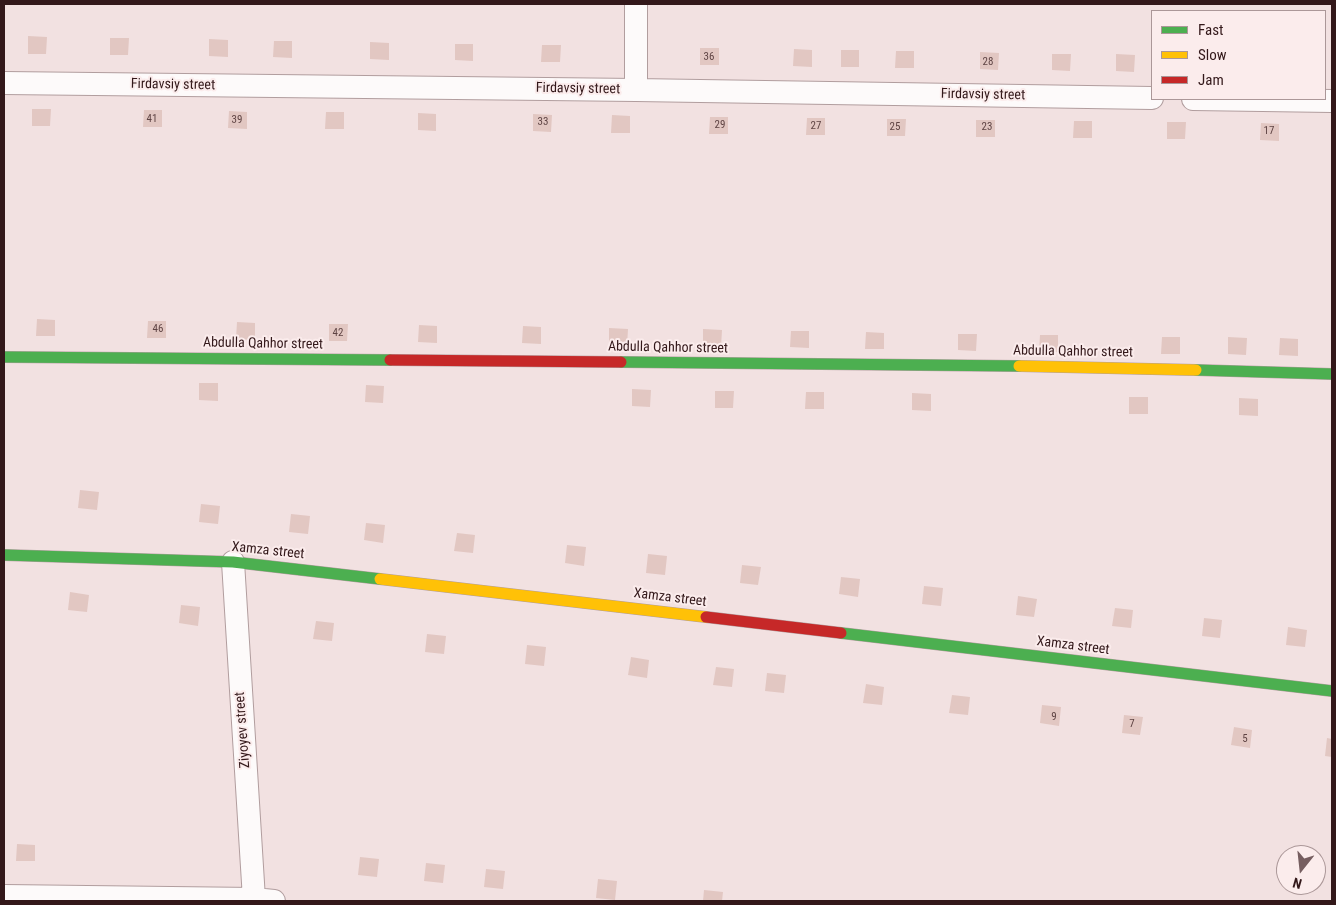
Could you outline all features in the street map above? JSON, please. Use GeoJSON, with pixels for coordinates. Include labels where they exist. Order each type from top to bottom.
{"type":"FeatureCollection","features":[{"type":"Feature","properties":{"kind":"main road","name":"Abdulla Qahhor street"},"geometry":{"type":"LineString","coordinates":[[4,357],[1052,366],[1332,374]]}},
{"type":"Feature","properties":{"kind":"main road","name":"Xamza street"},"geometry":{"type":"LineString","coordinates":[[4,555],[233,562],[1332,691]]}},
{"type":"Feature","properties":{"kind":"street"},"geometry":{"type":"LineString","coordinates":[[636,4],[636,90]]}},
{"type":"Feature","properties":{"kind":"street","name":"Firdavsiy street"},"geometry":{"type":"LineString","coordinates":[[4,83],[1151,98]]}},
{"type":"Feature","properties":{"kind":"street"},"geometry":{"type":"LineString","coordinates":[[1262,100],[1332,101]]}},
{"type":"Feature","properties":{"kind":"street","name":"Ziyoyev street"},"geometry":{"type":"LineString","coordinates":[[233,562],[264,900]]}},
{"type":"Feature","properties":{"kind":"street"},"geometry":{"type":"LineString","coordinates":[[4,896],[37,900],[264,900]]}},
{"type":"Feature","properties":{"kind":"building"},"geometry":{"type":"Polygon","coordinates":[[[28,36],[47,37],[46,54],[28,54],[28,36]]]}},
{"type":"Feature","properties":{"kind":"building"},"geometry":{"type":"Polygon","coordinates":[[[110,38],[129,38],[128,55],[110,55],[110,38]]]}},
{"type":"Feature","properties":{"kind":"building"},"geometry":{"type":"Polygon","coordinates":[[[209,39],[228,40],[228,57],[209,56],[209,39]]]}},
{"type":"Feature","properties":{"kind":"building"},"geometry":{"type":"Polygon","coordinates":[[[274,41],[292,41],[292,58],[273,57],[274,41]]]}},
{"type":"Feature","properties":{"kind":"building"},"geometry":{"type":"Polygon","coordinates":[[[370,42],[389,43],[389,60],[370,59],[370,42]]]}},
{"type":"Feature","properties":{"kind":"building"},"geometry":{"type":"Polygon","coordinates":[[[455,44],[473,44],[473,61],[455,60],[455,44]]]}},
{"type":"Feature","properties":{"kind":"building"},"geometry":{"type":"Polygon","coordinates":[[[542,45],[561,45],[560,62],[541,62],[542,45]]]}},
{"type":"Feature","properties":{"kind":"building"},"geometry":{"type":"Polygon","coordinates":[[[700,48],[719,48],[719,65],[700,65],[700,48]]]}},
{"type":"Feature","properties":{"kind":"building"},"geometry":{"type":"Polygon","coordinates":[[[794,49],[812,50],[812,67],[793,66],[794,49]]]}},
{"type":"Feature","properties":{"kind":"building"},"geometry":{"type":"Polygon","coordinates":[[[841,50],[859,50],[859,67],[841,67],[841,50]]]}},
{"type":"Feature","properties":{"kind":"building"},"geometry":{"type":"Polygon","coordinates":[[[896,51],[914,51],[914,68],[895,68],[896,51]]]}},
{"type":"Feature","properties":{"kind":"building"},"geometry":{"type":"Polygon","coordinates":[[[980,52],[999,53],[998,70],[980,69],[980,52]]]}},
{"type":"Feature","properties":{"kind":"building"},"geometry":{"type":"Polygon","coordinates":[[[1052,54],[1071,54],[1070,71],[1052,70],[1052,54]]]}},
{"type":"Feature","properties":{"kind":"building"},"geometry":{"type":"Polygon","coordinates":[[[1116,54],[1135,55],[1134,72],[1116,71],[1116,54]]]}},
{"type":"Feature","properties":{"kind":"building"},"geometry":{"type":"Polygon","coordinates":[[[32,109],[51,109],[50,126],[32,126],[32,109]]]}},
{"type":"Feature","properties":{"kind":"building"},"geometry":{"type":"Polygon","coordinates":[[[144,110],[162,110],[162,127],[143,127],[144,110]]]}},
{"type":"Feature","properties":{"kind":"building"},"geometry":{"type":"Polygon","coordinates":[[[229,111],[247,112],[247,129],[228,128],[229,111]]]}},
{"type":"Feature","properties":{"kind":"building"},"geometry":{"type":"Polygon","coordinates":[[[326,112],[344,112],[344,129],[325,129],[326,112]]]}},
{"type":"Feature","properties":{"kind":"building"},"geometry":{"type":"Polygon","coordinates":[[[418,113],[436,114],[436,131],[418,130],[418,113]]]}},
{"type":"Feature","properties":{"kind":"building"},"geometry":{"type":"Polygon","coordinates":[[[533,114],[552,115],[551,132],[533,131],[533,114]]]}},
{"type":"Feature","properties":{"kind":"building"},"geometry":{"type":"Polygon","coordinates":[[[612,115],[630,116],[630,133],[611,133],[612,115]]]}},
{"type":"Feature","properties":{"kind":"building"},"geometry":{"type":"Polygon","coordinates":[[[710,117],[728,117],[728,134],[709,134],[710,117]]]}},
{"type":"Feature","properties":{"kind":"building"},"geometry":{"type":"Polygon","coordinates":[[[807,118],[825,118],[825,135],[806,135],[807,118]]]}},
{"type":"Feature","properties":{"kind":"building"},"geometry":{"type":"Polygon","coordinates":[[[887,119],[906,119],[905,136],[887,136],[887,119]]]}},
{"type":"Feature","properties":{"kind":"building"},"geometry":{"type":"Polygon","coordinates":[[[976,120],[995,120],[995,137],[976,137],[976,120]]]}},
{"type":"Feature","properties":{"kind":"building"},"geometry":{"type":"Polygon","coordinates":[[[1074,121],[1092,121],[1092,138],[1073,138],[1074,121]]]}},
{"type":"Feature","properties":{"kind":"building"},"geometry":{"type":"Polygon","coordinates":[[[1167,122],[1186,122],[1185,139],[1167,139],[1167,122]]]}},
{"type":"Feature","properties":{"kind":"building"},"geometry":{"type":"Polygon","coordinates":[[[1261,123],[1279,124],[1279,141],[1260,140],[1261,123]]]}},
{"type":"Feature","properties":{"kind":"building"},"geometry":{"type":"Polygon","coordinates":[[[37,319],[55,320],[55,336],[36,336],[37,319]]]}},
{"type":"Feature","properties":{"kind":"building"},"geometry":{"type":"Polygon","coordinates":[[[148,321],[166,321],[166,338],[147,338],[148,321]]]}},
{"type":"Feature","properties":{"kind":"building"},"geometry":{"type":"Polygon","coordinates":[[[237,322],[255,323],[255,340],[236,339],[237,322]]]}},
{"type":"Feature","properties":{"kind":"building"},"geometry":{"type":"Polygon","coordinates":[[[329,324],[348,324],[347,341],[329,341],[329,324]]]}},
{"type":"Feature","properties":{"kind":"building"},"geometry":{"type":"Polygon","coordinates":[[[419,325],[437,326],[437,343],[418,342],[419,325]]]}},
{"type":"Feature","properties":{"kind":"building"},"geometry":{"type":"Polygon","coordinates":[[[523,326],[541,327],[541,344],[522,343],[523,326]]]}},
{"type":"Feature","properties":{"kind":"building"},"geometry":{"type":"Polygon","coordinates":[[[609,328],[628,329],[627,346],[609,345],[609,328]]]}},
{"type":"Feature","properties":{"kind":"building"},"geometry":{"type":"Polygon","coordinates":[[[703,329],[722,330],[721,347],[703,346],[703,329]]]}},
{"type":"Feature","properties":{"kind":"building"},"geometry":{"type":"Polygon","coordinates":[[[791,331],[809,331],[809,348],[790,347],[791,331]]]}},
{"type":"Feature","properties":{"kind":"building"},"geometry":{"type":"Polygon","coordinates":[[[866,332],[884,333],[884,349],[865,349],[866,332]]]}},
{"type":"Feature","properties":{"kind":"building"},"geometry":{"type":"Polygon","coordinates":[[[958,334],[977,334],[976,351],[958,350],[958,334]]]}},
{"type":"Feature","properties":{"kind":"building"},"geometry":{"type":"Polygon","coordinates":[[[1040,335],[1058,335],[1058,352],[1039,352],[1040,335]]]}},
{"type":"Feature","properties":{"kind":"building"},"geometry":{"type":"Polygon","coordinates":[[[1162,337],[1180,337],[1180,354],[1161,354],[1162,337]]]}},
{"type":"Feature","properties":{"kind":"building"},"geometry":{"type":"Polygon","coordinates":[[[1228,337],[1247,338],[1246,355],[1228,354],[1228,337]]]}},
{"type":"Feature","properties":{"kind":"building"},"geometry":{"type":"Polygon","coordinates":[[[1280,338],[1298,339],[1298,356],[1279,355],[1280,338]]]}},
{"type":"Feature","properties":{"kind":"building"},"geometry":{"type":"Polygon","coordinates":[[[199,383],[218,383],[218,401],[199,400],[199,383]]]}},
{"type":"Feature","properties":{"kind":"building"},"geometry":{"type":"Polygon","coordinates":[[[366,385],[384,386],[383,403],[365,402],[366,385]]]}},
{"type":"Feature","properties":{"kind":"building"},"geometry":{"type":"Polygon","coordinates":[[[632,389],[651,390],[650,407],[632,406],[632,389]]]}},
{"type":"Feature","properties":{"kind":"building"},"geometry":{"type":"Polygon","coordinates":[[[715,391],[734,391],[733,408],[715,408],[715,391]]]}},
{"type":"Feature","properties":{"kind":"building"},"geometry":{"type":"Polygon","coordinates":[[[806,392],[824,392],[824,409],[805,409],[806,392]]]}},
{"type":"Feature","properties":{"kind":"building"},"geometry":{"type":"Polygon","coordinates":[[[912,393],[931,394],[931,411],[912,410],[912,393]]]}},
{"type":"Feature","properties":{"kind":"building"},"geometry":{"type":"Polygon","coordinates":[[[1129,397],[1148,397],[1148,414],[1129,414],[1129,397]]]}},
{"type":"Feature","properties":{"kind":"building"},"geometry":{"type":"Polygon","coordinates":[[[1239,398],[1258,399],[1258,416],[1239,415],[1239,398]]]}},
{"type":"Feature","properties":{"kind":"building"},"geometry":{"type":"Polygon","coordinates":[[[80,490],[99,492],[97,510],[78,508],[80,490]]]}},
{"type":"Feature","properties":{"kind":"building"},"geometry":{"type":"Polygon","coordinates":[[[201,504],[220,506],[218,524],[199,522],[201,504]]]}},
{"type":"Feature","properties":{"kind":"building"},"geometry":{"type":"Polygon","coordinates":[[[291,514],[310,516],[308,534],[289,532],[291,514]]]}},
{"type":"Feature","properties":{"kind":"building"},"geometry":{"type":"Polygon","coordinates":[[[366,523],[385,525],[383,543],[364,540],[366,523]]]}},
{"type":"Feature","properties":{"kind":"building"},"geometry":{"type":"Polygon","coordinates":[[[457,533],[475,535],[473,553],[454,551],[457,533]]]}},
{"type":"Feature","properties":{"kind":"building"},"geometry":{"type":"Polygon","coordinates":[[[567,545],[586,547],[584,566],[565,563],[567,545]]]}},
{"type":"Feature","properties":{"kind":"building"},"geometry":{"type":"Polygon","coordinates":[[[648,554],[667,556],[665,575],[646,573],[648,554]]]}},
{"type":"Feature","properties":{"kind":"building"},"geometry":{"type":"Polygon","coordinates":[[[742,565],[761,567],[758,585],[740,583],[742,565]]]}},
{"type":"Feature","properties":{"kind":"building"},"geometry":{"type":"Polygon","coordinates":[[[841,577],[860,579],[858,597],[839,594],[841,577]]]}},
{"type":"Feature","properties":{"kind":"building"},"geometry":{"type":"Polygon","coordinates":[[[924,586],[943,588],[941,606],[922,604],[924,586]]]}},
{"type":"Feature","properties":{"kind":"building"},"geometry":{"type":"Polygon","coordinates":[[[70,592],[89,595],[87,612],[68,610],[70,592]]]}},
{"type":"Feature","properties":{"kind":"building"},"geometry":{"type":"Polygon","coordinates":[[[1018,596],[1037,599],[1034,617],[1016,615],[1018,596]]]}},
{"type":"Feature","properties":{"kind":"building"},"geometry":{"type":"Polygon","coordinates":[[[181,605],[200,607],[198,626],[179,623],[181,605]]]}},
{"type":"Feature","properties":{"kind":"building"},"geometry":{"type":"Polygon","coordinates":[[[1115,608],[1133,610],[1131,628],[1112,626],[1115,608]]]}},
{"type":"Feature","properties":{"kind":"building"},"geometry":{"type":"Polygon","coordinates":[[[1204,618],[1222,620],[1220,638],[1202,636],[1204,618]]]}},
{"type":"Feature","properties":{"kind":"building"},"geometry":{"type":"Polygon","coordinates":[[[316,621],[334,623],[332,641],[313,639],[316,621]]]}},
{"type":"Feature","properties":{"kind":"building"},"geometry":{"type":"Polygon","coordinates":[[[1288,627],[1307,630],[1305,647],[1286,645],[1288,627]]]}},
{"type":"Feature","properties":{"kind":"building"},"geometry":{"type":"Polygon","coordinates":[[[427,634],[446,636],[444,654],[425,652],[427,634]]]}},
{"type":"Feature","properties":{"kind":"building"},"geometry":{"type":"Polygon","coordinates":[[[527,645],[546,647],[544,666],[525,664],[527,645]]]}},
{"type":"Feature","properties":{"kind":"building"},"geometry":{"type":"Polygon","coordinates":[[[631,657],[649,660],[647,678],[628,675],[631,657]]]}},
{"type":"Feature","properties":{"kind":"building"},"geometry":{"type":"Polygon","coordinates":[[[716,667],[734,669],[732,687],[713,685],[716,667]]]}},
{"type":"Feature","properties":{"kind":"building"},"geometry":{"type":"Polygon","coordinates":[[[767,673],[786,675],[784,693],[765,691],[767,673]]]}},
{"type":"Feature","properties":{"kind":"building"},"geometry":{"type":"Polygon","coordinates":[[[866,684],[884,687],[882,705],[863,703],[866,684]]]}},
{"type":"Feature","properties":{"kind":"building"},"geometry":{"type":"Polygon","coordinates":[[[952,695],[970,697],[968,715],[949,713],[952,695]]]}},
{"type":"Feature","properties":{"kind":"building"},"geometry":{"type":"Polygon","coordinates":[[[1042,705],[1061,707],[1059,726],[1040,723],[1042,705]]]}},
{"type":"Feature","properties":{"kind":"building"},"geometry":{"type":"Polygon","coordinates":[[[1124,715],[1143,717],[1140,735],[1122,733],[1124,715]]]}},
{"type":"Feature","properties":{"kind":"building"},"geometry":{"type":"Polygon","coordinates":[[[1234,727],[1252,730],[1250,748],[1231,745],[1234,727]]]}},
{"type":"Feature","properties":{"kind":"building"},"geometry":{"type":"Polygon","coordinates":[[[1327,738],[1332,739],[1332,757],[1325,756],[1327,738]]]}},
{"type":"Feature","properties":{"kind":"building"},"geometry":{"type":"Polygon","coordinates":[[[17,844],[35,845],[35,861],[16,861],[17,844]]]}},
{"type":"Feature","properties":{"kind":"building"},"geometry":{"type":"Polygon","coordinates":[[[360,857],[379,859],[377,877],[358,875],[360,857]]]}},
{"type":"Feature","properties":{"kind":"building"},"geometry":{"type":"Polygon","coordinates":[[[426,863],[445,865],[443,883],[424,881],[426,863]]]}},
{"type":"Feature","properties":{"kind":"building"},"geometry":{"type":"Polygon","coordinates":[[[486,869],[505,871],[503,889],[484,887],[486,869]]]}},
{"type":"Feature","properties":{"kind":"building"},"geometry":{"type":"Polygon","coordinates":[[[598,879],[617,881],[615,900],[596,898],[598,879]]]}},
{"type":"Feature","properties":{"kind":"building"},"geometry":{"type":"Polygon","coordinates":[[[704,890],[723,892],[722,901],[703,901],[704,890]]]}},
{"type":"Feature","properties":{"kind":"traffic: fast"},"geometry":{"type":"LineString","coordinates":[[4,357],[390,360]]}},
{"type":"Feature","properties":{"kind":"traffic: fast"},"geometry":{"type":"LineString","coordinates":[[621,362],[1019,366]]}},
{"type":"Feature","properties":{"kind":"traffic: fast"},"geometry":{"type":"LineString","coordinates":[[1196,370],[1332,374]]}},
{"type":"Feature","properties":{"kind":"traffic: fast"},"geometry":{"type":"LineString","coordinates":[[4,555],[233,562],[380,579]]}},
{"type":"Feature","properties":{"kind":"traffic: fast"},"geometry":{"type":"LineString","coordinates":[[841,633],[1332,691]]}},
{"type":"Feature","properties":{"kind":"traffic: slow"},"geometry":{"type":"LineString","coordinates":[[1019,366],[1196,370]]}},
{"type":"Feature","properties":{"kind":"traffic: slow"},"geometry":{"type":"LineString","coordinates":[[380,579],[706,617]]}},
{"type":"Feature","properties":{"kind":"traffic: jam"},"geometry":{"type":"LineString","coordinates":[[390,360],[621,362]]}},
{"type":"Feature","properties":{"kind":"traffic: jam"},"geometry":{"type":"LineString","coordinates":[[706,617],[841,633]]}}]}
